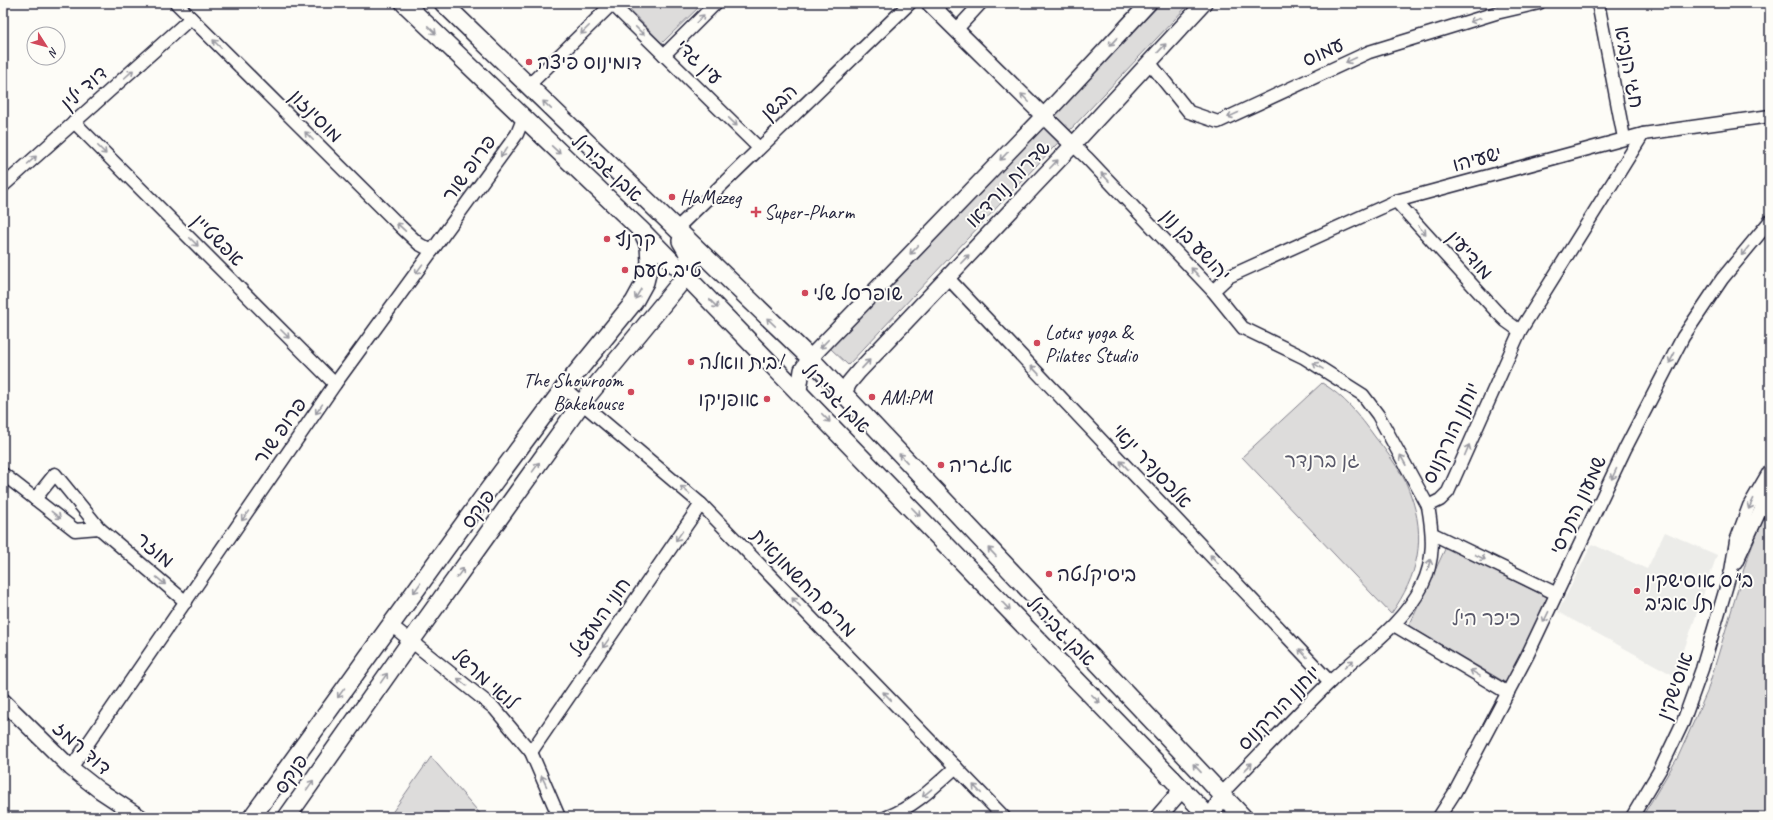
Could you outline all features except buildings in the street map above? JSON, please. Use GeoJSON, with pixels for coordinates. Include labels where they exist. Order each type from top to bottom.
{"type":"FeatureCollection","features":[{"type":"Feature","properties":{"kind":"main road","name":"אבן גבירול"},"geometry":{"type":"LineString","coordinates":[[404,3],[523,119],[642,231],[799,390],[1210,817]]}},
{"type":"Feature","properties":{"kind":"main road","name":"אבן גבירול"},"geometry":{"type":"LineString","coordinates":[[446,4],[675,230],[810,358],[1243,817]]}},
{"type":"Feature","properties":{"kind":"main road","name":"פנקס"},"geometry":{"type":"LineString","coordinates":[[288,817],[411,641],[581,404],[686,276],[691,263],[690,256],[675,230]]}},
{"type":"Feature","properties":{"kind":"main road","name":"פנקס"},"geometry":{"type":"LineString","coordinates":[[252,817],[390,625],[564,388],[624,315],[641,289],[648,271],[650,254],[649,246],[642,231]]}},
{"type":"Feature","properties":{"kind":"street","name":"מוסינזון"},"geometry":{"type":"LineString","coordinates":[[176,3],[400,227],[419,244],[432,251]]}},
{"type":"Feature","properties":{"kind":"street"},"geometry":{"type":"LineString","coordinates":[[528,86],[612,3]]}},
{"type":"Feature","properties":{"kind":"street","name":"עין גדי"},"geometry":{"type":"LineString","coordinates":[[612,3],[759,148]]}},
{"type":"Feature","properties":{"kind":"street"},"geometry":{"type":"LineString","coordinates":[[664,55],[716,3]]}},
{"type":"Feature","properties":{"kind":"street","name":"הבשן"},"geometry":{"type":"LineString","coordinates":[[675,230],[910,3]]}},
{"type":"Feature","properties":{"kind":"street","name":"יהושע בן נון"},"geometry":{"type":"LineString","coordinates":[[929,3],[1087,158],[1213,291],[1243,328],[1303,357],[1363,396],[1378,415],[1428,506]]}},
{"type":"Feature","properties":{"kind":"street"},"geometry":{"type":"LineString","coordinates":[[957,29],[981,3]]}},
{"type":"Feature","properties":{"kind":"street","name":"שדרות נורדאו"},"geometry":{"type":"LineString","coordinates":[[799,390],[802,370],[810,358],[1043,116],[1149,3]]}},
{"type":"Feature","properties":{"kind":"street","name":"שדרות נורדאו"},"geometry":{"type":"LineString","coordinates":[[843,394],[848,383],[859,371],[1073,145],[1204,3]]}},
{"type":"Feature","properties":{"kind":"street","name":"עמוס"},"geometry":{"type":"LineString","coordinates":[[1149,62],[1188,112],[1218,122],[1369,52],[1496,13],[1539,3]]}},
{"type":"Feature","properties":{"kind":"street","name":"חגי הנביא"},"geometry":{"type":"LineString","coordinates":[[1598,3],[1624,138]]}},
{"type":"Feature","properties":{"kind":"street","name":"דוד ילין"},"geometry":{"type":"LineString","coordinates":[[3,186],[191,18]]}},
{"type":"Feature","properties":{"kind":"street","name":"ישעיהו"},"geometry":{"type":"LineString","coordinates":[[1213,291],[1228,277],[1396,201],[1624,138],[1770,116]]}},
{"type":"Feature","properties":{"kind":"street","name":"פרופ שור"},"geometry":{"type":"LineString","coordinates":[[71,768],[335,384],[517,134],[523,119]]}},
{"type":"Feature","properties":{"kind":"street","name":"אפשטיין"},"geometry":{"type":"LineString","coordinates":[[74,122],[335,384]]}},
{"type":"Feature","properties":{"kind":"street","name":"יוחנן הורקנוס"},"geometry":{"type":"LineString","coordinates":[[1222,796],[1227,788],[1330,682],[1394,625],[1415,600],[1423,584],[1432,549],[1433,534],[1428,506],[1440,500],[1448,492],[1520,331],[1643,134]]}},
{"type":"Feature","properties":{"kind":"street","name":"מודיעין"},"geometry":{"type":"LineString","coordinates":[[1396,201],[1496,311],[1506,321],[1520,331]]}},
{"type":"Feature","properties":{"kind":"street","name":"שמעון התרסי"},"geometry":{"type":"LineString","coordinates":[[1439,817],[1455,792],[1508,693],[1557,594],[1625,449],[1683,337],[1722,279],[1770,221]]}},
{"type":"Feature","properties":{"kind":"street","name":"אלכסנדר ינאי"},"geometry":{"type":"LineString","coordinates":[[947,277],[1330,682]]}},
{"type":"Feature","properties":{"kind":"street","name":"מרים החשמונאית"},"geometry":{"type":"LineString","coordinates":[[564,388],[581,404],[701,504],[1004,817]]}},
{"type":"Feature","properties":{"kind":"street","name":"אוסישקין"},"geometry":{"type":"LineString","coordinates":[[1732,571],[1736,540],[1749,506],[1770,470]]}},
{"type":"Feature","properties":{"kind":"street"},"geometry":{"type":"LineString","coordinates":[[3,474],[75,530],[99,528]]}},
{"type":"Feature","properties":{"kind":"street","name":"מוזר"},"geometry":{"type":"LineString","coordinates":[[35,499],[55,474],[99,528],[186,602]]}},
{"type":"Feature","properties":{"kind":"street","name":"אוסישקין"},"geometry":{"type":"LineString","coordinates":[[1626,817],[1635,812],[1660,768],[1683,722],[1702,669],[1732,571],[1760,511],[1770,485]]}},
{"type":"Feature","properties":{"kind":"street","name":"חוני המעגל"},"geometry":{"type":"LineString","coordinates":[[531,752],[701,504]]}},
{"type":"Feature","properties":{"kind":"street"},"geometry":{"type":"LineString","coordinates":[[1433,534],[1557,594]]}},
{"type":"Feature","properties":{"kind":"street","name":"לואי מרשל"},"geometry":{"type":"LineString","coordinates":[[390,625],[494,708],[531,752],[559,817]]}},
{"type":"Feature","properties":{"kind":"street"},"geometry":{"type":"LineString","coordinates":[[1394,625],[1508,693]]}},
{"type":"Feature","properties":{"kind":"street","name":"דוד רמז"},"geometry":{"type":"LineString","coordinates":[[3,701],[71,768],[99,790],[140,817]]}},
{"type":"Feature","properties":{"kind":"street"},"geometry":{"type":"LineString","coordinates":[[887,817],[899,813],[924,796],[956,767]]}},
{"type":"Feature","properties":{"kind":"street"},"geometry":{"type":"LineString","coordinates":[[1158,817],[1178,794],[1178,788],[1173,778]]}},
{"type":"Feature","properties":{"kind":"street"},"geometry":{"type":"LineString","coordinates":[[1210,817],[1222,796]]}},
{"type":"Feature","properties":{"kind":"shaded area","name":"בי\"ס אוסישקין תל אביב"},"geometry":{"type":"Polygon","coordinates":[[[1665,532],[1717,555],[1675,676],[1558,612],[1592,544],[1647,569],[1665,532]]]}},
{"type":"Feature","properties":{"kind":"green space"},"geometry":{"type":"Polygon","coordinates":[[[623,3],[703,3],[662,43],[623,3]]]}},
{"type":"Feature","properties":{"kind":"green space"},"geometry":{"type":"Polygon","coordinates":[[[1157,3],[1190,3],[848,365],[830,348],[1157,3]]]}},
{"type":"Feature","properties":{"kind":"green space","name":"גן ברנדר"},"geometry":{"type":"Polygon","coordinates":[[[1322,383],[1330,388],[1351,407],[1363,422],[1397,467],[1410,493],[1418,526],[1419,541],[1417,556],[1408,585],[1391,614],[1242,457],[1322,383]]]}},
{"type":"Feature","properties":{"kind":"green space"},"geometry":{"type":"Polygon","coordinates":[[[1770,501],[1770,817],[1642,817],[1678,757],[1707,692],[1746,562],[1770,501]]]}},
{"type":"Feature","properties":{"kind":"green space","name":"כיכר היל"},"geometry":{"type":"Polygon","coordinates":[[[1446,547],[1549,598],[1508,684],[1409,626],[1446,547]]]}},
{"type":"Feature","properties":{"kind":"green space"},"geometry":{"type":"Polygon","coordinates":[[[431,757],[483,817],[389,817],[431,757]]]}},
{"type":"Feature","properties":{"kind":"place","name":"דומינוס פיצה"},"geometry":{"type":"Point","coordinates":[529,62]}},
{"type":"Feature","properties":{"kind":"place","name":"HaMezeg"},"geometry":{"type":"Point","coordinates":[672,197]}},
{"type":"Feature","properties":{"kind":"place","name":"Super-Pharm"},"geometry":{"type":"Point","coordinates":[756,212]}},
{"type":"Feature","properties":{"kind":"place","name":"קרנף"},"geometry":{"type":"Point","coordinates":[607,239]}},
{"type":"Feature","properties":{"kind":"place","name":"טיב טעם"},"geometry":{"type":"Point","coordinates":[625,270]}},
{"type":"Feature","properties":{"kind":"place","name":"שופרסל שלי"},"geometry":{"type":"Point","coordinates":[805,293]}},
{"type":"Feature","properties":{"kind":"place","name":"Lotus yoga & Pilates Studio"},"geometry":{"type":"Point","coordinates":[1037,343]}},
{"type":"Feature","properties":{"kind":"place","name":"בית וואלה!"},"geometry":{"type":"Point","coordinates":[691,362]}},
{"type":"Feature","properties":{"kind":"place","name":"The Showroom Bakehouse"},"geometry":{"type":"Point","coordinates":[631,392]}},
{"type":"Feature","properties":{"kind":"place","name":"AM:PM"},"geometry":{"type":"Point","coordinates":[872,397]}},
{"type":"Feature","properties":{"kind":"place","name":"אופניקו"},"geometry":{"type":"Point","coordinates":[767,399]}},
{"type":"Feature","properties":{"kind":"place","name":"אלגריה"},"geometry":{"type":"Point","coordinates":[941,465]}},
{"type":"Feature","properties":{"kind":"place","name":"ביסיקלטה"},"geometry":{"type":"Point","coordinates":[1049,574]}},
{"type":"Feature","properties":{"kind":"place","name":"בי\"ס אוסישקין תל אביב"},"geometry":{"type":"Point","coordinates":[1637,591]}}]}
